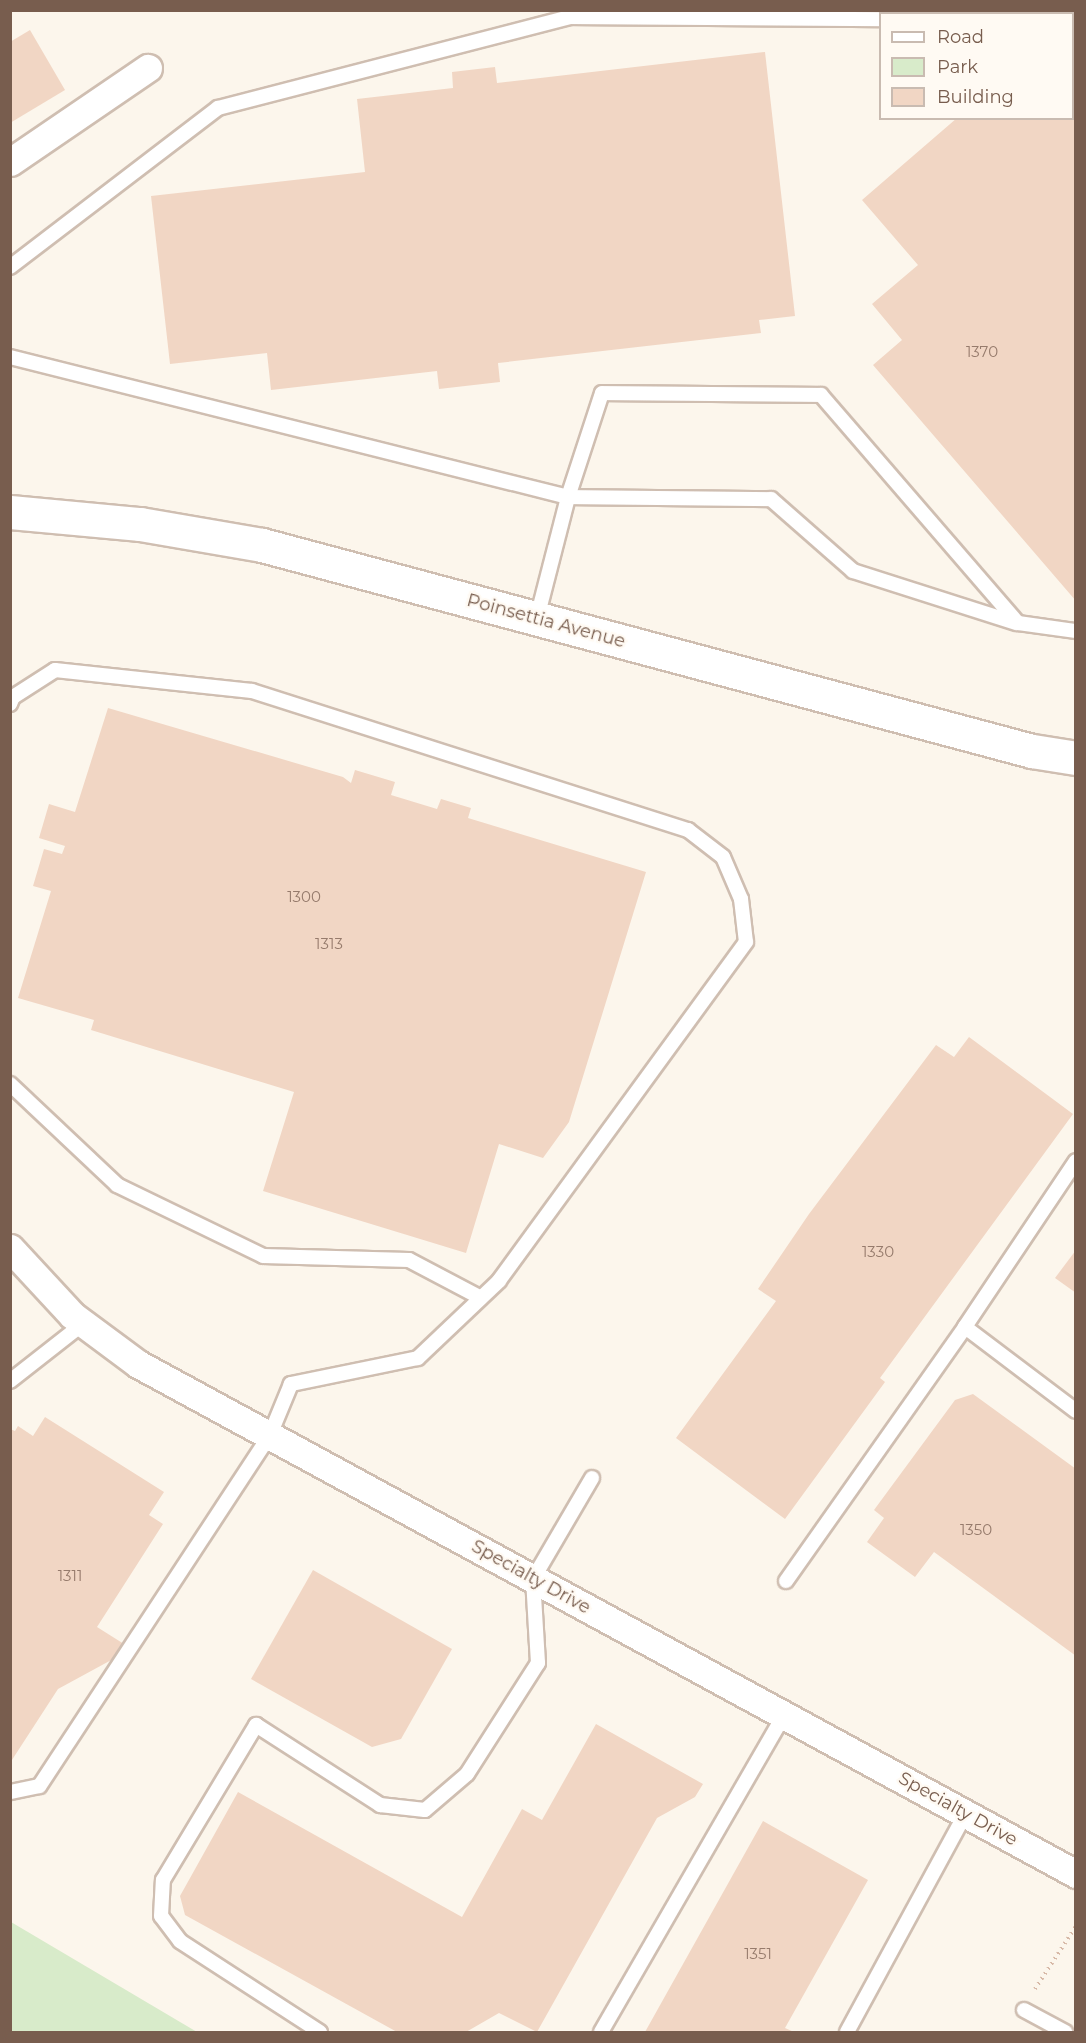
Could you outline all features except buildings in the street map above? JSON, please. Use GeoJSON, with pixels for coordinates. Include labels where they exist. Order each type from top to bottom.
{"type":"FeatureCollection","features":[{"type":"Feature","properties":{"kind":"main road","name":"Poinsettia Avenue"},"geometry":{"type":"LineString","coordinates":[[10,512],[140,524],[262,545],[1032,751],[1076,758]]}},
{"type":"Feature","properties":{"kind":"street"},"geometry":{"type":"LineString","coordinates":[[10,162],[148,68]]}},
{"type":"Feature","properties":{"kind":"street","name":"Specialty Drive"},"geometry":{"type":"LineString","coordinates":[[10,1248],[84,1323],[138,1364],[1076,1874]]}},
{"type":"Feature","properties":{"kind":"lane"},"geometry":{"type":"LineString","coordinates":[[10,267],[218,108],[571,17],[879,19]]}},
{"type":"Feature","properties":{"kind":"lane"},"geometry":{"type":"LineString","coordinates":[[10,357],[568,496],[771,499],[853,571],[1018,623],[1076,631]]}},
{"type":"Feature","properties":{"kind":"lane"},"geometry":{"type":"LineString","coordinates":[[537,618],[568,496],[602,393],[821,395],[1018,623]]}},
{"type":"Feature","properties":{"kind":"lane"},"geometry":{"type":"LineString","coordinates":[[10,704],[13,697],[55,670],[252,691],[688,830],[723,857],[741,899],[746,942],[499,1281],[418,1358],[291,1384],[270,1435],[39,1786],[10,1792]]}},
{"type":"Feature","properties":{"kind":"lane"},"geometry":{"type":"LineString","coordinates":[[10,1084],[117,1185],[263,1256],[409,1260],[481,1298]]}},
{"type":"Feature","properties":{"kind":"lane"},"geometry":{"type":"LineString","coordinates":[[786,1581],[965,1327],[1076,1161]]}},
{"type":"Feature","properties":{"kind":"lane"},"geometry":{"type":"LineString","coordinates":[[10,1380],[84,1323]]}},
{"type":"Feature","properties":{"kind":"lane"},"geometry":{"type":"LineString","coordinates":[[965,1327],[1076,1411]]}},
{"type":"Feature","properties":{"kind":"lane"},"geometry":{"type":"LineString","coordinates":[[320,2032],[180,1941],[160,1916],[163,1880],[256,1725],[380,1805],[424,1810],[467,1774],[538,1664],[533,1579],[592,1478]]}},
{"type":"Feature","properties":{"kind":"lane"},"geometry":{"type":"LineString","coordinates":[[601,2032],[784,1715]]}},
{"type":"Feature","properties":{"kind":"lane"},"geometry":{"type":"LineString","coordinates":[[848,2032],[966,1814]]}},
{"type":"Feature","properties":{"kind":"lane"},"geometry":{"type":"LineString","coordinates":[[1024,2010],[1065,2032]]}},
{"type":"Feature","properties":{"kind":"path"},"geometry":{"type":"LineString","coordinates":[[1024,2010],[1044,1971],[1076,1926]]}},
{"type":"Feature","properties":{"kind":"green space"},"geometry":{"type":"Polygon","coordinates":[[[11,1922],[197,2032],[11,2032],[11,1922]]]}}]}
